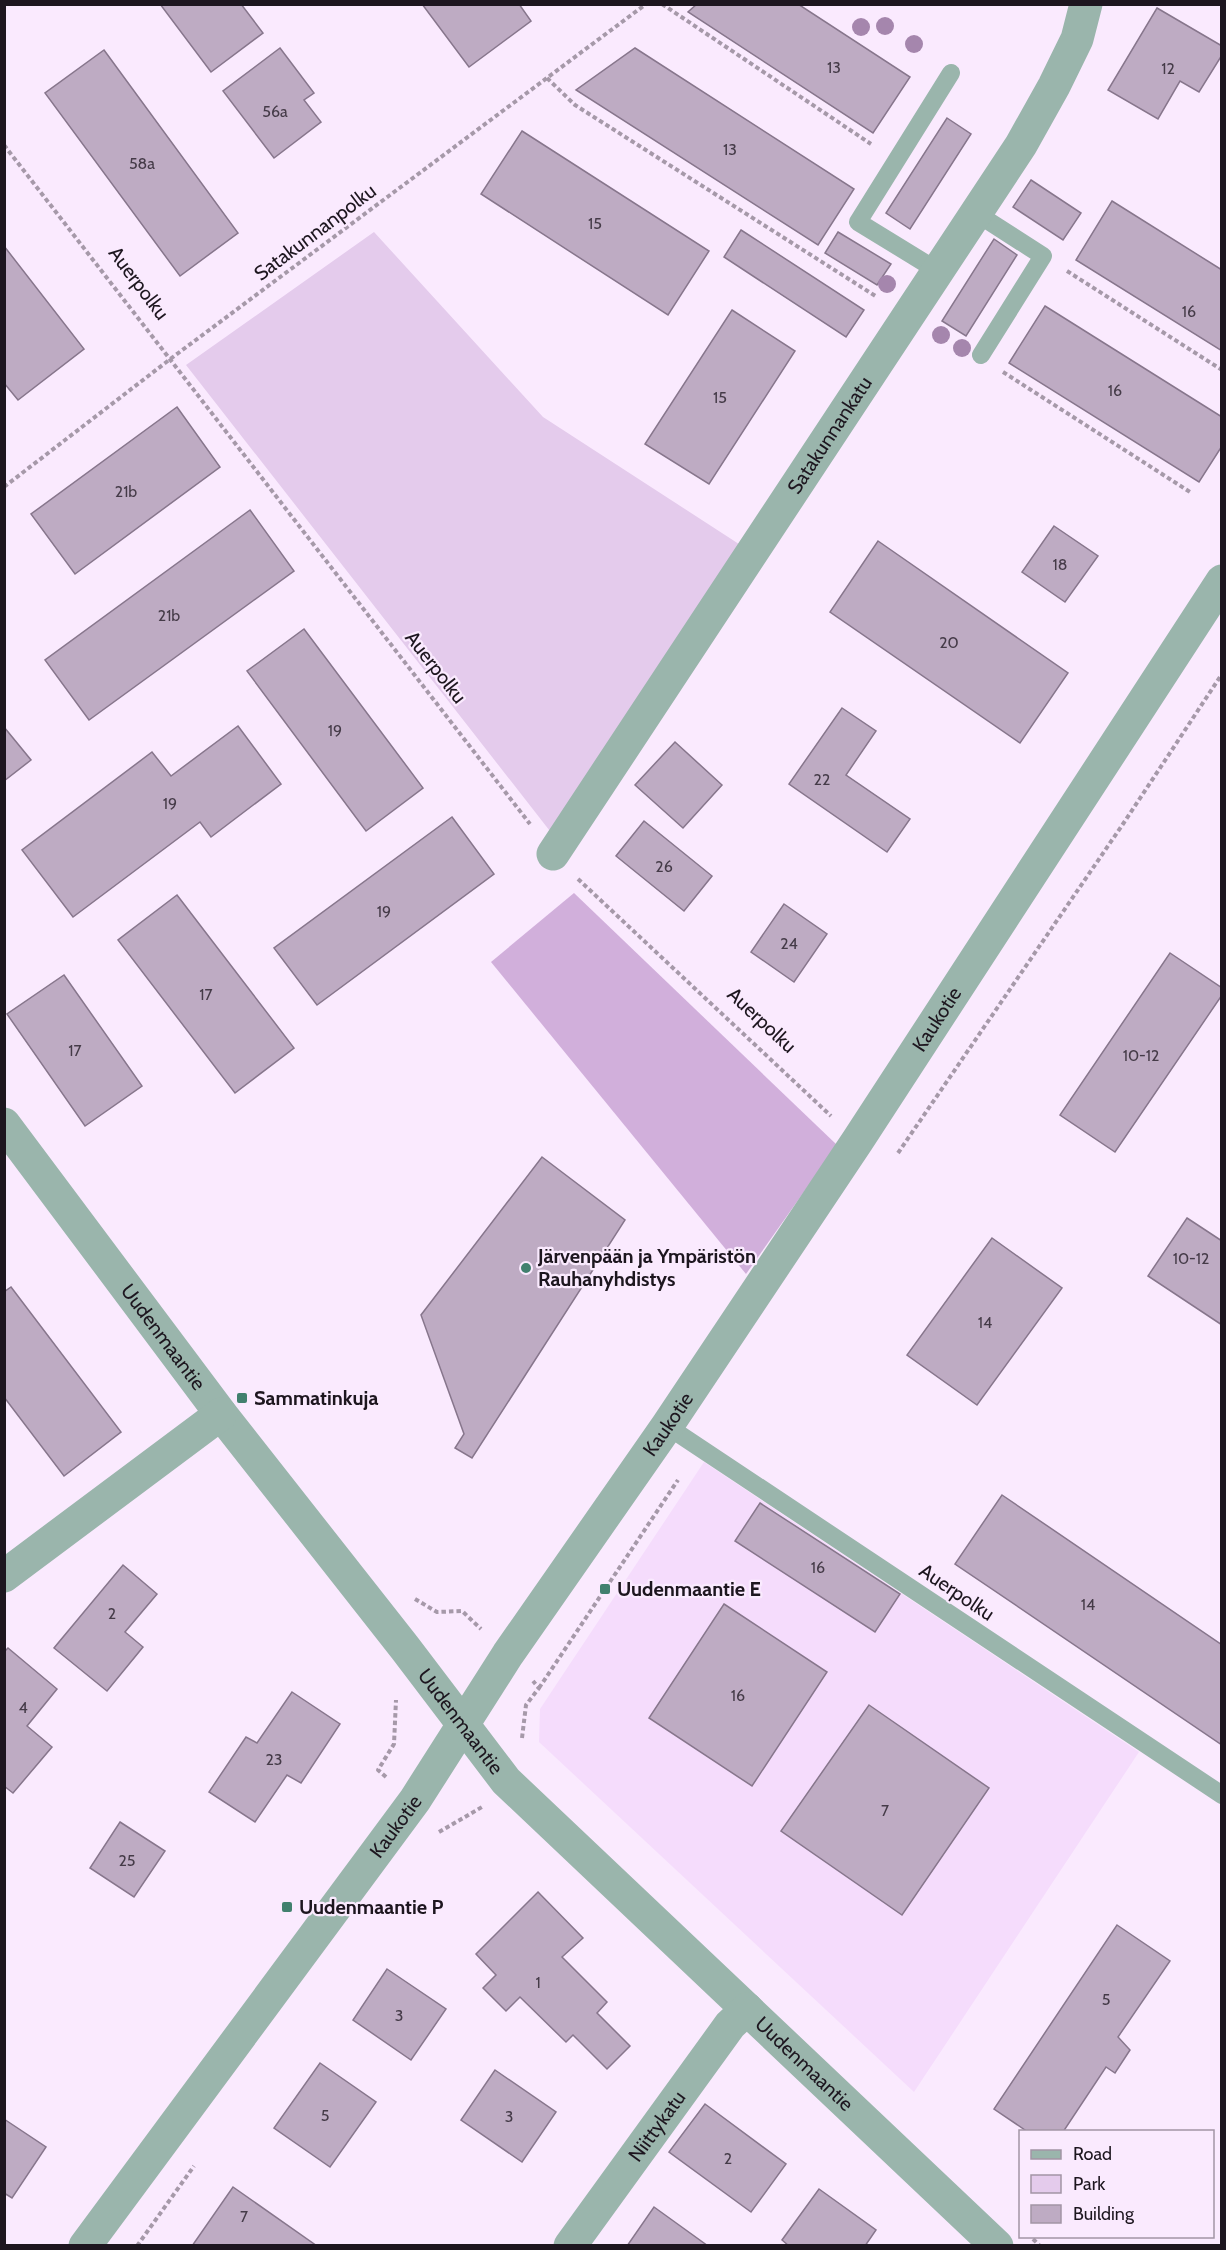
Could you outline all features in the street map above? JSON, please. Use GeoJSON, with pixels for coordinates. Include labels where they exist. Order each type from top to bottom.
{"type":"FeatureCollection","features":[{"type":"Feature","properties":{"kind":"street","name":"Satakunnankatu"},"geometry":{"type":"LineString","coordinates":[[553,854],[1021,145],[1077,39],[1086,4]]}},
{"type":"Feature","properties":{"kind":"street","name":"Kaukotie"},"geometry":{"type":"LineString","coordinates":[[85,2246],[415,1800],[508,1654],[667,1425],[858,1140],[1221,581]]}},
{"type":"Feature","properties":{"kind":"street","name":"Uudenmaantie"},"geometry":{"type":"LineString","coordinates":[[4,1124],[221,1414],[405,1648],[506,1781],[997,2246]]}},
{"type":"Feature","properties":{"kind":"street"},"geometry":{"type":"LineString","coordinates":[[4,1576],[221,1414]]}},
{"type":"Feature","properties":{"kind":"street","name":"Niittykatu"},"geometry":{"type":"LineString","coordinates":[[570,2246],[730,2025],[747,2009]]}},
{"type":"Feature","properties":{"kind":"lane"},"geometry":{"type":"LineString","coordinates":[[938,271],[858,222],[951,73]]}},
{"type":"Feature","properties":{"kind":"lane"},"geometry":{"type":"LineString","coordinates":[[976,213],[1043,256],[981,355]]}},
{"type":"Feature","properties":{"kind":"lane","name":"Auerpolku"},"geometry":{"type":"LineString","coordinates":[[667,1425],[1221,1795]]}},
{"type":"Feature","properties":{"kind":"path","name":"Satakunnanpolku"},"geometry":{"type":"LineString","coordinates":[[4,486],[646,4]]}},
{"type":"Feature","properties":{"kind":"path"},"geometry":{"type":"LineString","coordinates":[[662,4],[896,161]]}},
{"type":"Feature","properties":{"kind":"path"},"geometry":{"type":"LineString","coordinates":[[547,78],[575,105],[908,316]]}},
{"type":"Feature","properties":{"kind":"path","name":"Auerpolku"},"geometry":{"type":"LineString","coordinates":[[4,145],[553,854],[858,1140],[890,1164],[1123,824],[1221,674]]}},
{"type":"Feature","properties":{"kind":"path"},"geometry":{"type":"LineString","coordinates":[[1043,256],[1221,370]]}},
{"type":"Feature","properties":{"kind":"path"},"geometry":{"type":"LineString","coordinates":[[981,355],[1000,370],[1190,492]]}},
{"type":"Feature","properties":{"kind":"path"},"geometry":{"type":"LineString","coordinates":[[539,1688],[700,1447]]}},
{"type":"Feature","properties":{"kind":"shaded area"},"geometry":{"type":"Polygon","coordinates":[[[574,893],[837,1145],[746,1274],[491,962],[574,893]]]}},
{"type":"Feature","properties":{"kind":"shaded area"},"geometry":{"type":"Polygon","coordinates":[[[704,1462],[1139,1752],[914,2092],[539,1742],[540,1709],[704,1462]]]}},
{"type":"Feature","properties":{"kind":"green space"},"geometry":{"type":"Polygon","coordinates":[[[374,232],[543,417],[742,546],[553,835],[186,365],[374,232]]]}},
{"type":"Feature","properties":{"kind":"building"},"geometry":{"type":"Polygon","coordinates":[[[160,4],[241,4],[263,33],[211,72],[160,4]]]}},
{"type":"Feature","properties":{"kind":"building"},"geometry":{"type":"Polygon","coordinates":[[[422,4],[519,4],[531,21],[469,67],[422,4]]]}},
{"type":"Feature","properties":{"kind":"building"},"geometry":{"type":"Polygon","coordinates":[[[697,4],[798,4],[910,77],[873,133],[688,12],[697,4]]]}},
{"type":"Feature","properties":{"kind":"building"},"geometry":{"type":"Polygon","coordinates":[[[1157,8],[1222,46],[1222,55],[1199,92],[1180,81],[1158,119],[1108,90],[1157,8]]]}},
{"type":"Feature","properties":{"kind":"building"},"geometry":{"type":"Polygon","coordinates":[[[280,48],[314,93],[304,100],[321,122],[274,158],[223,91],[280,48]]]}},
{"type":"Feature","properties":{"kind":"building"},"geometry":{"type":"Polygon","coordinates":[[[635,48],[854,189],[818,245],[576,90],[635,48]]]}},
{"type":"Feature","properties":{"kind":"building"},"geometry":{"type":"Polygon","coordinates":[[[104,50],[238,233],[180,276],[45,93],[104,50]]]}},
{"type":"Feature","properties":{"kind":"building"},"geometry":{"type":"Polygon","coordinates":[[[947,118],[971,134],[910,229],[886,213],[947,118]]]}},
{"type":"Feature","properties":{"kind":"building"},"geometry":{"type":"Polygon","coordinates":[[[522,131],[709,251],[668,315],[481,194],[522,131]]]}},
{"type":"Feature","properties":{"kind":"building"},"geometry":{"type":"Polygon","coordinates":[[[1031,180],[1081,213],[1063,240],[1013,207],[1031,180]]]}},
{"type":"Feature","properties":{"kind":"building"},"geometry":{"type":"Polygon","coordinates":[[[1112,201],[1222,270],[1222,351],[1076,260],[1112,201]]]}},
{"type":"Feature","properties":{"kind":"building"},"geometry":{"type":"Polygon","coordinates":[[[741,230],[864,310],[846,337],[724,257],[741,230]]]}},
{"type":"Feature","properties":{"kind":"building"},"geometry":{"type":"Polygon","coordinates":[[[838,232],[891,264],[877,285],[825,253],[838,232]]]}},
{"type":"Feature","properties":{"kind":"building"},"geometry":{"type":"Polygon","coordinates":[[[994,239],[1017,255],[966,336],[942,321],[994,239]]]}},
{"type":"Feature","properties":{"kind":"building"},"geometry":{"type":"Polygon","coordinates":[[[4,246],[84,349],[18,400],[4,383],[4,246]]]}},
{"type":"Feature","properties":{"kind":"building"},"geometry":{"type":"Polygon","coordinates":[[[1045,306],[1222,417],[1222,446],[1199,482],[1009,363],[1045,306]]]}},
{"type":"Feature","properties":{"kind":"building"},"geometry":{"type":"Polygon","coordinates":[[[732,310],[795,351],[709,484],[645,444],[732,310]]]}},
{"type":"Feature","properties":{"kind":"building"},"geometry":{"type":"Polygon","coordinates":[[[177,407],[220,467],[75,574],[31,514],[177,407]]]}},
{"type":"Feature","properties":{"kind":"building"},"geometry":{"type":"Polygon","coordinates":[[[250,510],[294,571],[89,720],[45,660],[250,510]]]}},
{"type":"Feature","properties":{"kind":"building"},"geometry":{"type":"Polygon","coordinates":[[[1054,526],[1098,556],[1065,602],[1022,572],[1054,526]]]}},
{"type":"Feature","properties":{"kind":"building"},"geometry":{"type":"Polygon","coordinates":[[[878,541],[1068,673],[1020,743],[830,612],[878,541]]]}},
{"type":"Feature","properties":{"kind":"building"},"geometry":{"type":"Polygon","coordinates":[[[304,629],[423,788],[366,831],[247,671],[304,629]]]}},
{"type":"Feature","properties":{"kind":"building"},"geometry":{"type":"Polygon","coordinates":[[[842,708],[876,731],[846,775],[910,819],[887,852],[789,784],[842,708]]]}},
{"type":"Feature","properties":{"kind":"building"},"geometry":{"type":"Polygon","coordinates":[[[238,726],[281,784],[211,837],[200,822],[73,917],[22,850],[152,752],[171,776],[238,726]]]}},
{"type":"Feature","properties":{"kind":"building"},"geometry":{"type":"Polygon","coordinates":[[[4,727],[31,760],[4,781],[4,727]]]}},
{"type":"Feature","properties":{"kind":"building"},"geometry":{"type":"Polygon","coordinates":[[[675,742],[722,785],[683,828],[635,785],[675,742]]]}},
{"type":"Feature","properties":{"kind":"building"},"geometry":{"type":"Polygon","coordinates":[[[452,817],[494,874],[317,1005],[274,948],[452,817]]]}},
{"type":"Feature","properties":{"kind":"building"},"geometry":{"type":"Polygon","coordinates":[[[644,821],[712,876],[684,911],[616,856],[644,821]]]}},
{"type":"Feature","properties":{"kind":"building"},"geometry":{"type":"Polygon","coordinates":[[[177,895],[294,1048],[235,1093],[118,940],[177,895]]]}},
{"type":"Feature","properties":{"kind":"building"},"geometry":{"type":"Polygon","coordinates":[[[784,904],[827,934],[794,982],[751,952],[784,904]]]}},
{"type":"Feature","properties":{"kind":"building"},"geometry":{"type":"Polygon","coordinates":[[[1170,953],[1222,988],[1222,995],[1115,1152],[1060,1115],[1170,953]]]}},
{"type":"Feature","properties":{"kind":"building"},"geometry":{"type":"Polygon","coordinates":[[[64,975],[142,1086],[85,1126],[7,1014],[64,975]]]}},
{"type":"Feature","properties":{"kind":"building","name":"Järvenpään ja Ympäristön Rauhanyhdistys"},"geometry":{"type":"Polygon","coordinates":[[[542,1157],[625,1220],[472,1458],[455,1448],[464,1434],[421,1315],[542,1157]]]}},
{"type":"Feature","properties":{"kind":"building"},"geometry":{"type":"Polygon","coordinates":[[[1187,1218],[1222,1241],[1222,1325],[1148,1276],[1187,1218]]]}},
{"type":"Feature","properties":{"kind":"building"},"geometry":{"type":"Polygon","coordinates":[[[992,1238],[1062,1288],[977,1405],[907,1355],[992,1238]]]}},
{"type":"Feature","properties":{"kind":"building"},"geometry":{"type":"Polygon","coordinates":[[[11,1287],[121,1432],[64,1476],[4,1397],[4,1292],[11,1287]]]}},
{"type":"Feature","properties":{"kind":"building"},"geometry":{"type":"Polygon","coordinates":[[[1002,1495],[1222,1645],[1222,1745],[955,1564],[1002,1495]]]}},
{"type":"Feature","properties":{"kind":"building"},"geometry":{"type":"Polygon","coordinates":[[[760,1503],[900,1594],[875,1632],[735,1541],[760,1503]]]}},
{"type":"Feature","properties":{"kind":"building"},"geometry":{"type":"Polygon","coordinates":[[[123,1565],[157,1594],[125,1632],[143,1647],[107,1691],[54,1648],[123,1565]]]}},
{"type":"Feature","properties":{"kind":"building"},"geometry":{"type":"Polygon","coordinates":[[[724,1604],[827,1672],[752,1786],[649,1718],[724,1604]]]}},
{"type":"Feature","properties":{"kind":"building"},"geometry":{"type":"Polygon","coordinates":[[[8,1648],[57,1689],[27,1726],[52,1747],[13,1793],[4,1786],[4,1652],[8,1648]]]}},
{"type":"Feature","properties":{"kind":"building"},"geometry":{"type":"Polygon","coordinates":[[[292,1692],[340,1724],[301,1783],[287,1775],[255,1822],[209,1792],[246,1737],[257,1743],[292,1692]]]}},
{"type":"Feature","properties":{"kind":"building"},"geometry":{"type":"Polygon","coordinates":[[[869,1705],[989,1788],[902,1915],[781,1831],[869,1705]]]}},
{"type":"Feature","properties":{"kind":"building"},"geometry":{"type":"Polygon","coordinates":[[[120,1822],[165,1851],[134,1897],[90,1868],[120,1822]]]}},
{"type":"Feature","properties":{"kind":"building"},"geometry":{"type":"Polygon","coordinates":[[[538,1892],[583,1938],[562,1957],[607,2002],[597,2013],[630,2046],[607,2069],[573,2035],[566,2042],[520,1997],[506,2011],[483,1988],[496,1975],[476,1954],[538,1892]]]}},
{"type":"Feature","properties":{"kind":"building"},"geometry":{"type":"Polygon","coordinates":[[[1117,1925],[1170,1961],[1118,2037],[1130,2050],[1115,2073],[1106,2067],[1064,2130],[1025,2130],[994,2109],[1117,1925]]]}},
{"type":"Feature","properties":{"kind":"building"},"geometry":{"type":"Polygon","coordinates":[[[387,1969],[446,2009],[411,2060],[353,2020],[387,1969]]]}},
{"type":"Feature","properties":{"kind":"building"},"geometry":{"type":"Polygon","coordinates":[[[320,2063],[376,2102],[330,2167],[274,2128],[320,2063]]]}},
{"type":"Feature","properties":{"kind":"building"},"geometry":{"type":"Polygon","coordinates":[[[495,2070],[556,2112],[522,2162],[461,2120],[495,2070]]]}},
{"type":"Feature","properties":{"kind":"building"},"geometry":{"type":"Polygon","coordinates":[[[705,2104],[786,2164],[751,2212],[669,2152],[705,2104]]]}},
{"type":"Feature","properties":{"kind":"building"},"geometry":{"type":"Polygon","coordinates":[[[4,2119],[46,2147],[12,2198],[4,2193],[4,2119]]]}},
{"type":"Feature","properties":{"kind":"building"},"geometry":{"type":"Polygon","coordinates":[[[233,2187],[317,2246],[192,2246],[233,2187]]]}},
{"type":"Feature","properties":{"kind":"building"},"geometry":{"type":"Polygon","coordinates":[[[819,2189],[876,2230],[865,2246],[789,2246],[782,2240],[819,2189]]]}},
{"type":"Feature","properties":{"kind":"building"},"geometry":{"type":"Polygon","coordinates":[[[654,2207],[708,2246],[627,2246],[654,2207]]]}},
{"type":"Feature","properties":{"kind":"place","name":"Järvenpään ja Ympäristön Rauhanyhdistys"},"geometry":{"type":"Point","coordinates":[526,1268]}},
{"type":"Feature","properties":{"kind":"place","name":"Sammatinkuja"},"geometry":{"type":"Point","coordinates":[242,1398]}},
{"type":"Feature","properties":{"kind":"place","name":"Uudenmaantie E"},"geometry":{"type":"Point","coordinates":[605,1589]}},
{"type":"Feature","properties":{"kind":"place","name":"Uudenmaantie P"},"geometry":{"type":"Point","coordinates":[287,1907]}}]}
